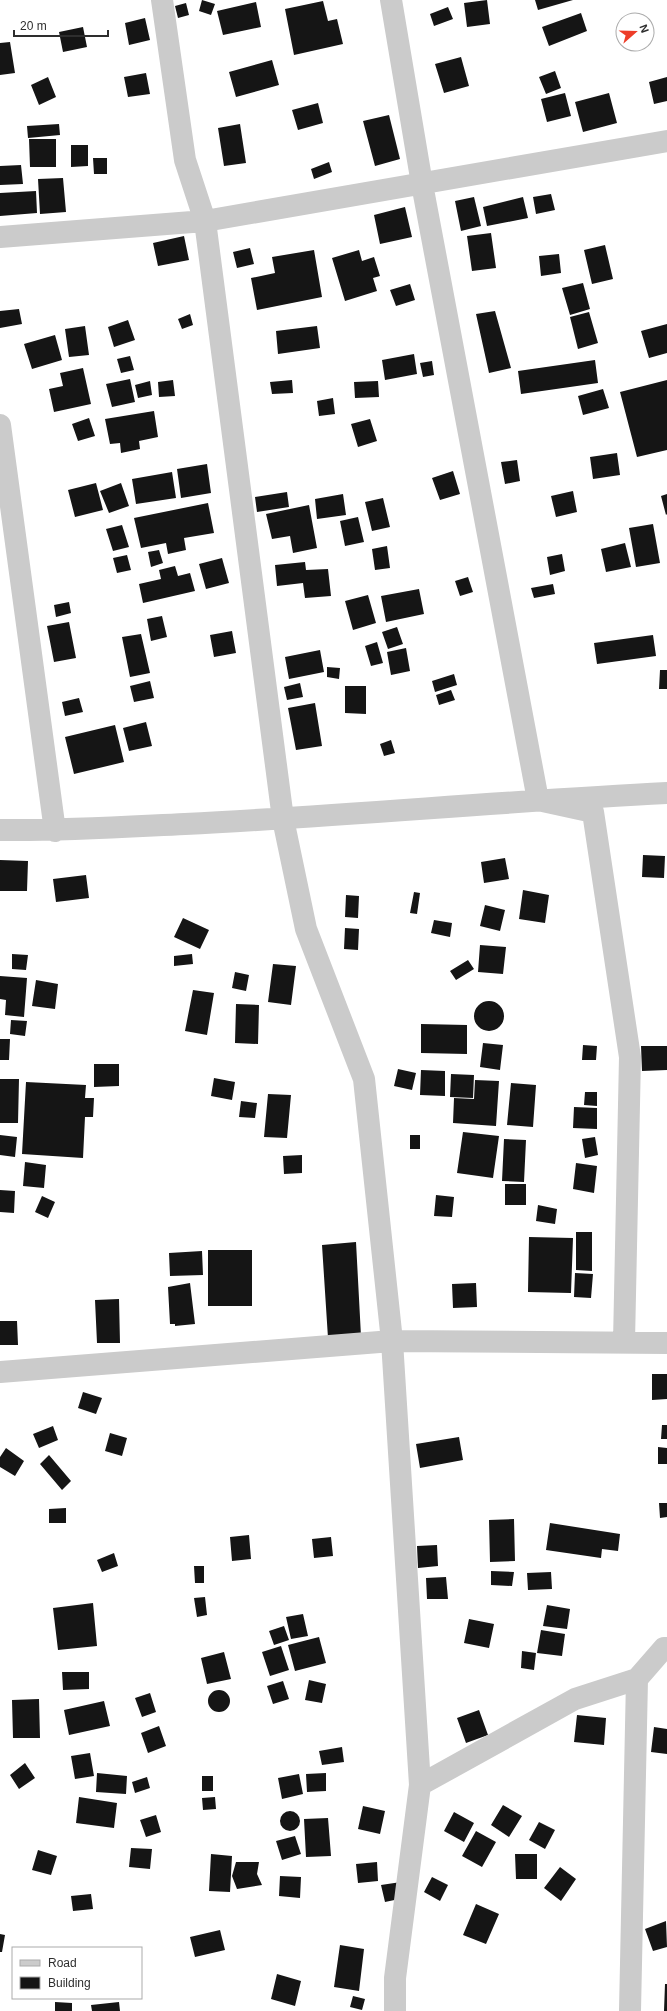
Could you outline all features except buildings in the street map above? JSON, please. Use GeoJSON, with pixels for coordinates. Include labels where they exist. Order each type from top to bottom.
{"type":"FeatureCollection","features":[{"type":"Feature","properties":{"kind":"street"},"geometry":{"type":"LineString","coordinates":[[162,0],[185,160],[205,221],[283,819],[306,929],[364,1079],[392,1341],[420,1785],[395,1978],[395,2011]]}},
{"type":"Feature","properties":{"kind":"street"},"geometry":{"type":"LineString","coordinates":[[391,0],[422,184],[538,800]]}},
{"type":"Feature","properties":{"kind":"street"},"geometry":{"type":"LineString","coordinates":[[0,237],[205,221],[667,141]]}},
{"type":"Feature","properties":{"kind":"street"},"geometry":{"type":"LineString","coordinates":[[0,425],[55,831]]}},
{"type":"Feature","properties":{"kind":"street"},"geometry":{"type":"LineString","coordinates":[[0,830],[55,831],[283,819],[538,800],[667,793]]}},
{"type":"Feature","properties":{"kind":"street"},"geometry":{"type":"LineString","coordinates":[[538,800],[593,812],[630,1057],[624,1342]]}},
{"type":"Feature","properties":{"kind":"street"},"geometry":{"type":"LineString","coordinates":[[0,1372],[392,1341],[667,1343]]}},
{"type":"Feature","properties":{"kind":"street"},"geometry":{"type":"LineString","coordinates":[[420,1785],[575,1699],[637,1679],[664,1648],[667,1648]]}},
{"type":"Feature","properties":{"kind":"street"},"geometry":{"type":"LineString","coordinates":[[630,2011],[637,1679]]}}]}
